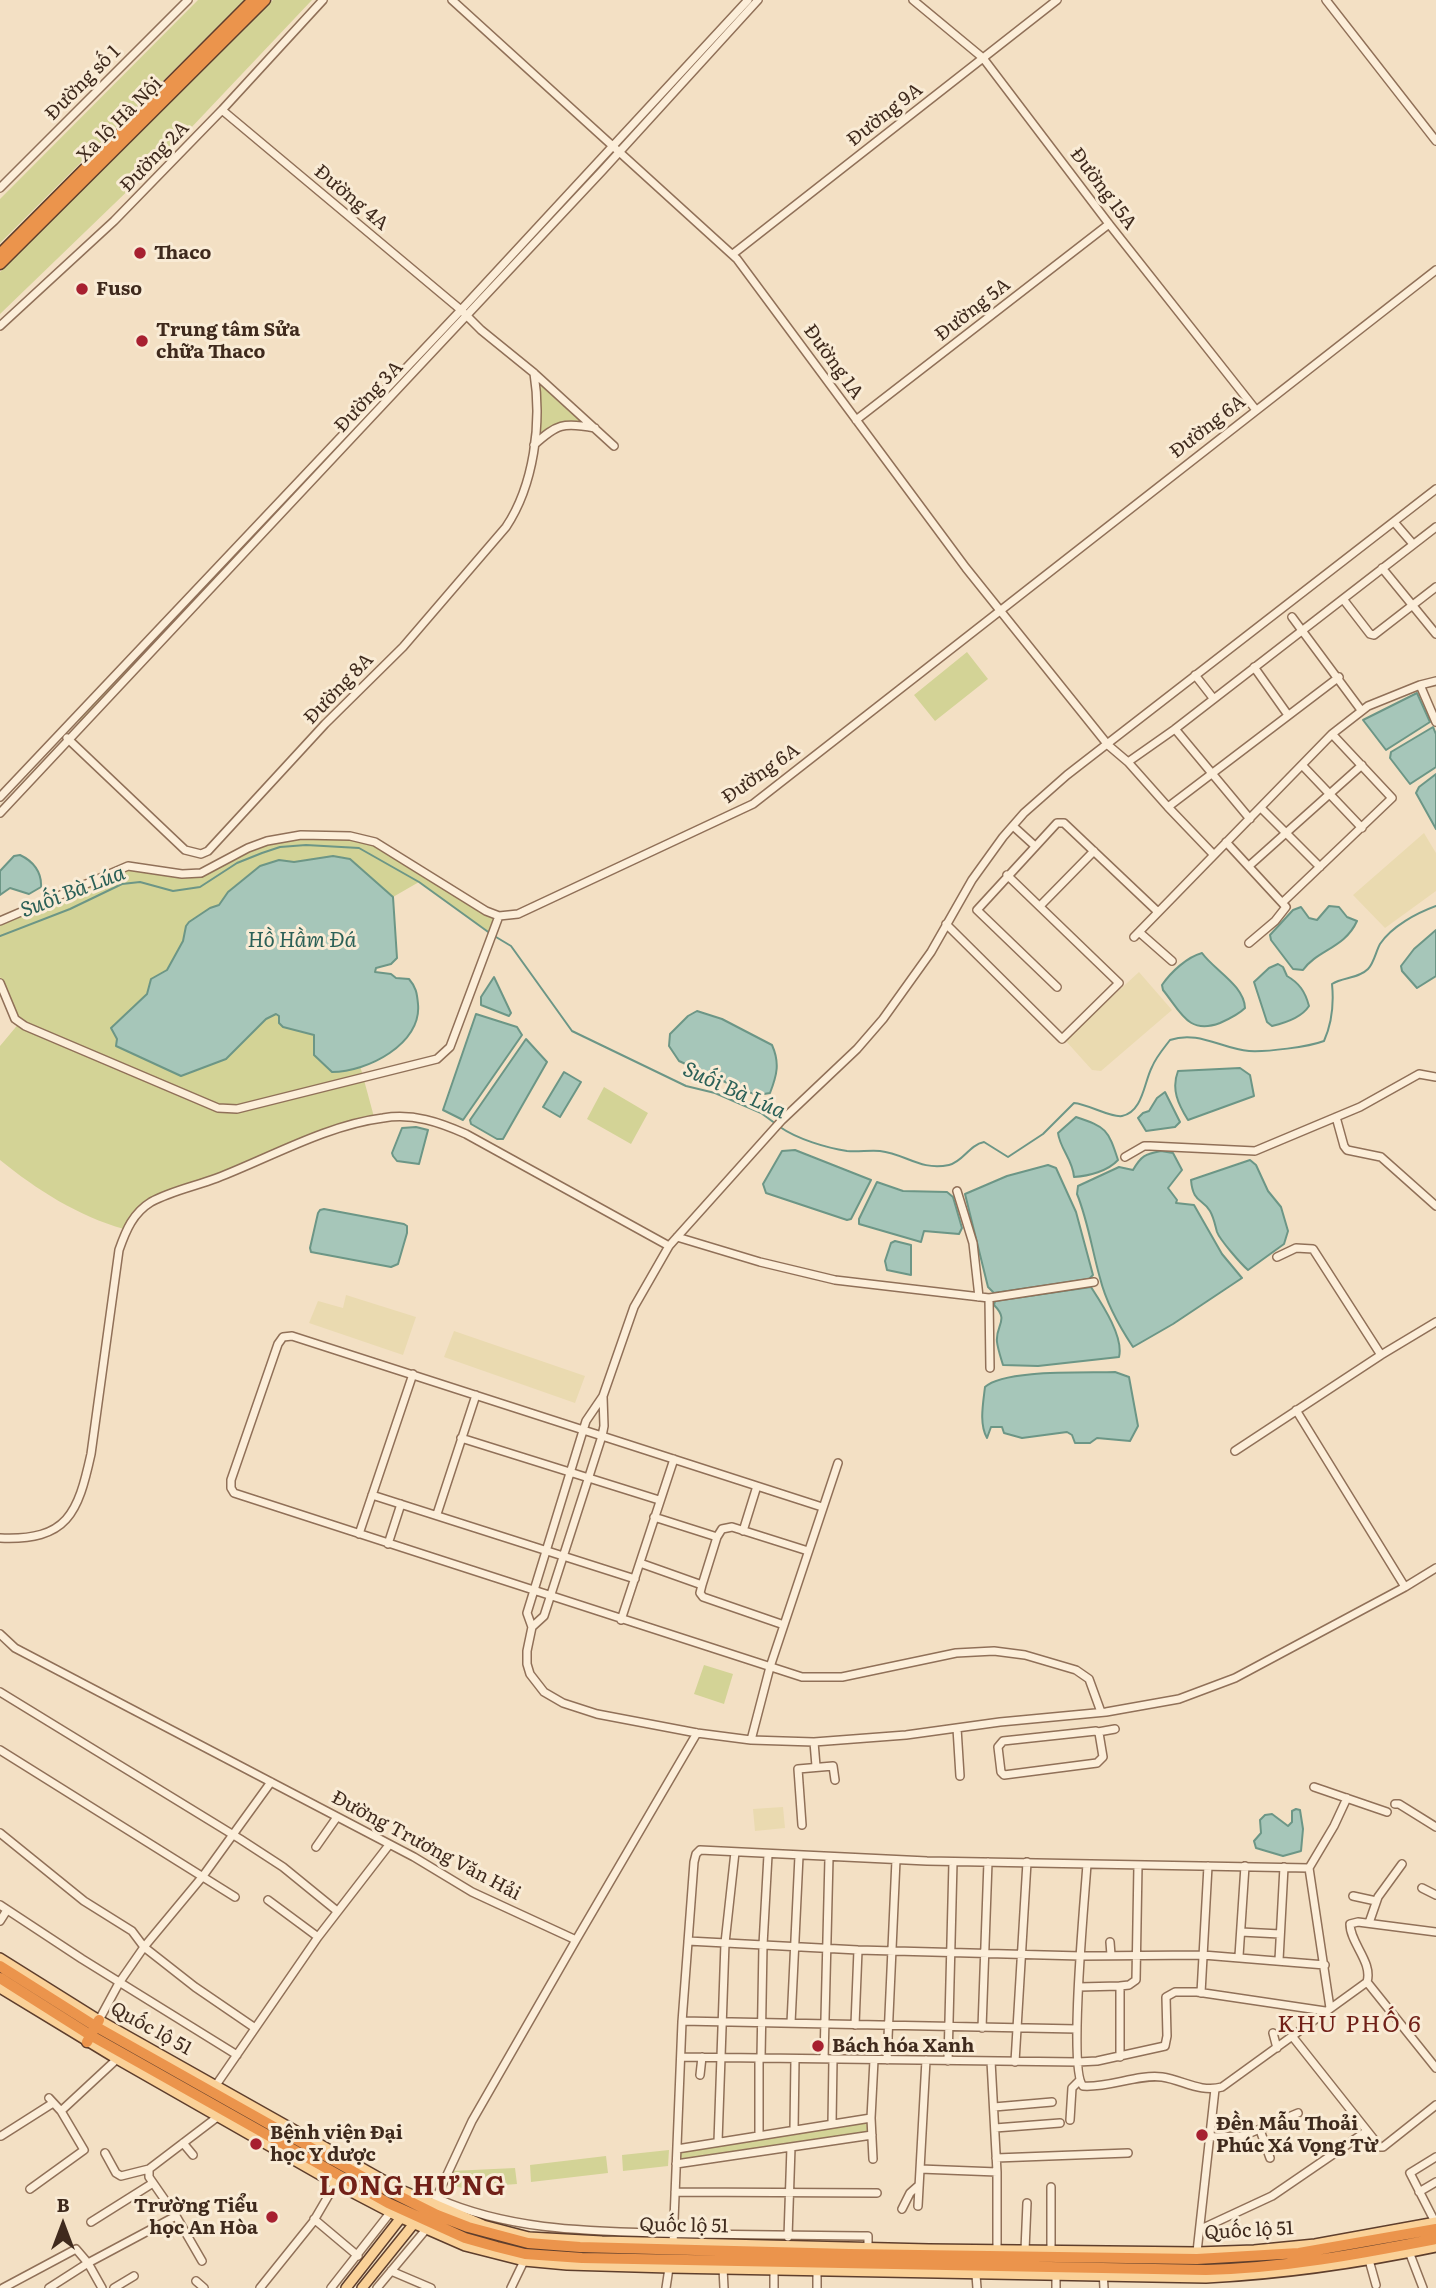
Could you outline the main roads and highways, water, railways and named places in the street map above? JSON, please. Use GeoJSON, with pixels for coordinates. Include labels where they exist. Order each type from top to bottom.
{"type":"FeatureCollection","features":[{"type":"Feature","properties":{"kind":"highway","name":"Xa lộ Hà Nội"},"geometry":{"type":"LineString","coordinates":[[0,254],[253,0]]}},
{"type":"Feature","properties":{"kind":"highway","name":"Xa lộ Hà Nội"},"geometry":{"type":"LineString","coordinates":[[0,264],[265,0]]}},
{"type":"Feature","properties":{"kind":"highway","name":"Quốc lộ 51"},"geometry":{"type":"LineString","coordinates":[[0,1966],[93,2031],[222,2114],[337,2180],[428,2227],[525,2254],[648,2263],[1135,2273],[1196,2265]]}},
{"type":"Feature","properties":{"kind":"highway","name":"Quốc lộ 51"},"geometry":{"type":"LineString","coordinates":[[0,1978],[93,2031],[214,2089],[328,2159],[486,2233],[528,2243],[673,2242],[997,2252],[1249,2269],[1302,2264],[1407,2240],[1436,2239]]}},
{"type":"Feature","properties":{"kind":"highway","name":"Quốc lộ 51"},"geometry":{"type":"LineString","coordinates":[[1407,2240],[1436,2224]]}},
{"type":"Feature","properties":{"kind":"main road","name":"Quốc lộ 51"},"geometry":{"type":"LineString","coordinates":[[0,1958],[93,2031],[117,2059],[222,2114]]}},
{"type":"Feature","properties":{"kind":"main road","name":"Quốc lộ 51"},"geometry":{"type":"LineString","coordinates":[[0,1988],[93,2031]]}},
{"type":"Feature","properties":{"kind":"main road"},"geometry":{"type":"LineString","coordinates":[[346,2288],[414,2200]]}},
{"type":"Feature","properties":{"kind":"main road","name":"Quốc lộ 51"},"geometry":{"type":"LineString","coordinates":[[434,2207],[483,2225],[530,2237],[997,2252],[1051,2250],[1196,2265],[1300,2246],[1407,2240],[1436,2247]]}},
{"type":"Feature","properties":{"kind":"main road"},"geometry":{"type":"LineString","coordinates":[[362,2288],[416,2221],[434,2207]]}},
{"type":"Feature","properties":{"kind":"main road","name":"Quốc lộ 51"},"geometry":{"type":"LineString","coordinates":[[428,2227],[465,2246],[522,2265],[648,2263],[669,2268],[723,2265],[774,2270],[855,2268],[976,2274],[1056,2271]]}},
{"type":"Feature","properties":{"kind":"main road","name":"Quốc lộ 51"},"geometry":{"type":"LineString","coordinates":[[1196,2265],[1207,2283],[1369,2260],[1407,2240]]}},
{"type":"Feature","properties":{"kind":"water"},"geometry":{"type":"Polygon","coordinates":[[[1417,693],[1430,722],[1386,750],[1363,720],[1417,693]]]}},
{"type":"Feature","properties":{"kind":"water"},"geometry":{"type":"Polygon","coordinates":[[[1433,727],[1436,734],[1436,767],[1410,784],[1390,758],[1391,752],[1433,727]]]}},
{"type":"Feature","properties":{"kind":"water"},"geometry":{"type":"Polygon","coordinates":[[[1436,774],[1436,829],[1416,793],[1419,787],[1436,774]]]}},
{"type":"Feature","properties":{"kind":"water"},"geometry":{"type":"Polygon","coordinates":[[[20,855],[36,868],[41,887],[29,894],[10,888],[0,895],[0,871],[14,856],[20,855]]]}},
{"type":"Feature","properties":{"kind":"water","name":"Hồ Hầm Đá"},"geometry":{"type":"Polygon","coordinates":[[[333,856],[350,859],[393,897],[397,958],[391,964],[376,968],[375,972],[409,979],[416,990],[417,1018],[402,1043],[376,1061],[346,1071],[332,1072],[314,1055],[314,1035],[283,1027],[276,1014],[266,1019],[226,1059],[181,1076],[116,1046],[117,1039],[111,1028],[147,994],[151,979],[167,970],[183,941],[189,922],[219,905],[228,892],[260,866],[279,860],[294,862],[333,856]]]}},
{"type":"Feature","properties":{"kind":"water"},"geometry":{"type":"Polygon","coordinates":[[[1329,906],[1339,907],[1347,917],[1357,921],[1352,930],[1303,970],[1293,969],[1270,935],[1293,910],[1301,907],[1309,918],[1317,920],[1329,906]]]}},
{"type":"Feature","properties":{"kind":"water"},"geometry":{"type":"Polygon","coordinates":[[[1436,930],[1436,976],[1417,988],[1402,971],[1401,966],[1414,949],[1436,930]]]}},
{"type":"Feature","properties":{"kind":"water"},"geometry":{"type":"Polygon","coordinates":[[[1202,953],[1240,992],[1245,1008],[1220,1023],[1209,1026],[1193,1024],[1186,1019],[1162,985],[1180,966],[1202,953]]]}},
{"type":"Feature","properties":{"kind":"water"},"geometry":{"type":"Polygon","coordinates":[[[1278,964],[1301,988],[1309,1006],[1298,1016],[1272,1026],[1267,1022],[1254,982],[1269,968],[1278,964]]]}},
{"type":"Feature","properties":{"kind":"water"},"geometry":{"type":"Polygon","coordinates":[[[494,977],[511,1013],[509,1016],[481,1005],[481,997],[494,977]]]}},
{"type":"Feature","properties":{"kind":"water"},"geometry":{"type":"Polygon","coordinates":[[[697,1011],[722,1019],[772,1045],[777,1069],[770,1093],[758,1095],[745,1091],[679,1061],[669,1046],[670,1034],[697,1011]]]}},
{"type":"Feature","properties":{"kind":"water"},"geometry":{"type":"Polygon","coordinates":[[[476,1014],[517,1027],[522,1035],[463,1120],[443,1110],[476,1014]]]}},
{"type":"Feature","properties":{"kind":"water"},"geometry":{"type":"Polygon","coordinates":[[[526,1039],[547,1062],[503,1139],[497,1139],[471,1124],[470,1120],[526,1039]]]}},
{"type":"Feature","properties":{"kind":"water"},"geometry":{"type":"Polygon","coordinates":[[[1240,1068],[1250,1075],[1254,1096],[1188,1120],[1177,1096],[1175,1084],[1178,1071],[1240,1068]]]}},
{"type":"Feature","properties":{"kind":"water"},"geometry":{"type":"Polygon","coordinates":[[[564,1072],[581,1082],[560,1117],[543,1107],[564,1072]]]}},
{"type":"Feature","properties":{"kind":"water"},"geometry":{"type":"Polygon","coordinates":[[[1165,1092],[1180,1122],[1175,1127],[1146,1131],[1138,1118],[1149,1111],[1157,1098],[1165,1092]]]}},
{"type":"Feature","properties":{"kind":"water"},"geometry":{"type":"Polygon","coordinates":[[[1076,1117],[1105,1131],[1118,1160],[1114,1164],[1098,1172],[1074,1177],[1058,1133],[1076,1117]]]}},
{"type":"Feature","properties":{"kind":"water"},"geometry":{"type":"Polygon","coordinates":[[[402,1128],[428,1130],[419,1164],[397,1161],[392,1153],[402,1128]]]}},
{"type":"Feature","properties":{"kind":"water"},"geometry":{"type":"Polygon","coordinates":[[[795,1150],[871,1180],[851,1219],[847,1220],[766,1193],[763,1184],[782,1151],[795,1150]]]}},
{"type":"Feature","properties":{"kind":"water"},"geometry":{"type":"Polygon","coordinates":[[[1161,1151],[1173,1153],[1182,1170],[1168,1188],[1177,1200],[1176,1203],[1194,1205],[1222,1254],[1242,1278],[1133,1347],[1114,1314],[1103,1287],[1077,1194],[1078,1186],[1119,1167],[1133,1170],[1144,1156],[1161,1151]]]}},
{"type":"Feature","properties":{"kind":"water"},"geometry":{"type":"Polygon","coordinates":[[[1250,1160],[1256,1165],[1268,1191],[1281,1207],[1288,1231],[1284,1244],[1248,1270],[1219,1236],[1210,1211],[1194,1193],[1191,1180],[1250,1160]]]}},
{"type":"Feature","properties":{"kind":"water"},"geometry":{"type":"Polygon","coordinates":[[[1048,1165],[1056,1168],[1076,1212],[1093,1275],[1089,1279],[994,1293],[988,1287],[965,1194],[1007,1176],[1048,1165]]]}},
{"type":"Feature","properties":{"kind":"water"},"geometry":{"type":"Polygon","coordinates":[[[877,1182],[903,1191],[947,1192],[953,1197],[962,1228],[959,1234],[924,1231],[921,1242],[859,1224],[877,1182]]]}},
{"type":"Feature","properties":{"kind":"water"},"geometry":{"type":"Polygon","coordinates":[[[324,1209],[407,1226],[398,1264],[391,1267],[311,1252],[318,1213],[324,1209]]]}},
{"type":"Feature","properties":{"kind":"water"},"geometry":{"type":"Polygon","coordinates":[[[895,1241],[911,1245],[911,1275],[887,1270],[885,1261],[891,1243],[895,1241]]]}},
{"type":"Feature","properties":{"kind":"water"},"geometry":{"type":"Polygon","coordinates":[[[1091,1287],[1115,1331],[1120,1349],[1119,1357],[1038,1366],[1003,1365],[997,1342],[1001,1315],[994,1305],[995,1301],[1091,1287]]]}},
{"type":"Feature","properties":{"kind":"water"},"geometry":{"type":"Polygon","coordinates":[[[1066,1372],[1115,1372],[1129,1377],[1138,1426],[1130,1441],[1097,1438],[1090,1443],[1075,1443],[1072,1435],[1067,1432],[1022,1438],[1004,1433],[1002,1427],[991,1427],[987,1438],[982,1420],[985,1387],[995,1381],[1009,1377],[1066,1372]]]}},
{"type":"Feature","properties":{"kind":"water"},"geometry":{"type":"Polygon","coordinates":[[[1300,1810],[1303,1829],[1301,1851],[1283,1856],[1256,1848],[1254,1841],[1261,1833],[1260,1820],[1265,1815],[1272,1814],[1288,1826],[1292,1822],[1292,1811],[1300,1810]]]}},
{"type":"Feature","properties":{"kind":"waterway","name":"Suối Bà Lúa"},"geometry":{"type":"LineString","coordinates":[[0,936],[70,909],[122,884],[140,882],[173,891],[200,887],[237,863],[262,853],[280,847],[306,845],[359,848],[419,882],[491,934]]}},
{"type":"Feature","properties":{"kind":"waterway","name":"Suối Bà Lúa"},"geometry":{"type":"LineString","coordinates":[[780,1127],[803,1139],[830,1148],[880,1151],[930,1166],[954,1163],[974,1146],[984,1142],[1008,1157],[1043,1134],[1074,1103],[1117,1116],[1129,1113],[1139,1103],[1149,1073],[1170,1040],[1190,1037],[1249,1051],[1276,1050],[1324,1041],[1332,1013],[1332,984],[1364,972],[1372,964],[1380,944],[1391,931],[1413,916],[1436,906]]}},
{"type":"Feature","properties":{"kind":"waterway","name":"Suối Bà Lúa"},"geometry":{"type":"LineString","coordinates":[[496,937],[511,946],[572,1031],[686,1086],[715,1093],[761,1113],[776,1124]]}},
{"type":"Feature","properties":{"kind":"place","name":"Thaco"},"geometry":{"type":"Point","coordinates":[140,253]}},
{"type":"Feature","properties":{"kind":"place","name":"Fuso"},"geometry":{"type":"Point","coordinates":[82,289]}},
{"type":"Feature","properties":{"kind":"place","name":"Trung tâm Sửa chữa Thaco"},"geometry":{"type":"Point","coordinates":[142,341]}},
{"type":"Feature","properties":{"kind":"place","name":"Bách hóa Xanh"},"geometry":{"type":"Point","coordinates":[818,2046]}},
{"type":"Feature","properties":{"kind":"place","name":"Đền Mẫu Thoải Phúc Xá Vọng Từ"},"geometry":{"type":"Point","coordinates":[1202,2135]}},
{"type":"Feature","properties":{"kind":"place","name":"Bệnh viện Đại học Y dược"},"geometry":{"type":"Point","coordinates":[256,2144]}},
{"type":"Feature","properties":{"kind":"place","name":"Trường Tiểu học An Hòa"},"geometry":{"type":"Point","coordinates":[272,2217]}},
{"type":"Feature","properties":{"kind":"district","name":"KHU PHỐ 6"},"geometry":{"type":"Point","coordinates":[1350,2025]}},
{"type":"Feature","properties":{"kind":"district","name":"LONG HƯNG"},"geometry":{"type":"Point","coordinates":[413,2187]}}]}
